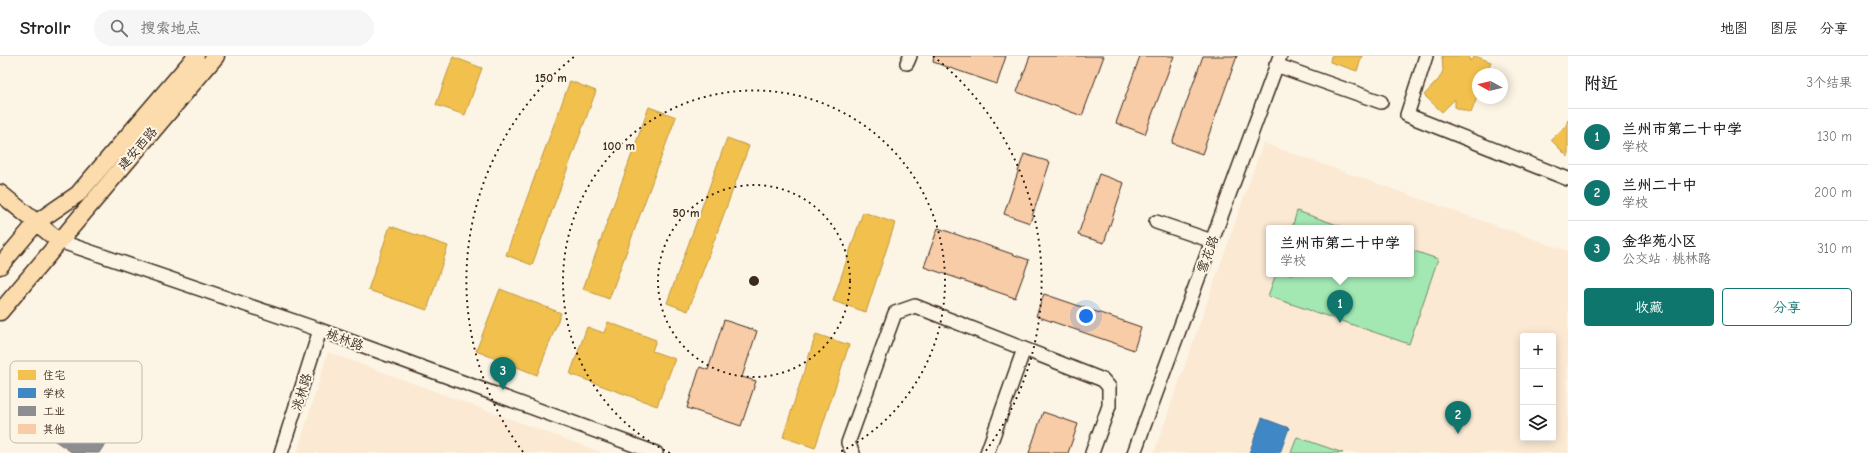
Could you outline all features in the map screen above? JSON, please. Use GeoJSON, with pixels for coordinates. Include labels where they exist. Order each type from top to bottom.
{"type":"FeatureCollection","features":[{"type":"Feature","properties":{"kind":"main road","name":"建安西路"},"geometry":{"type":"LineString","coordinates":[[0,266],[37,222],[78,194],[196,56]]}},
{"type":"Feature","properties":{"kind":"main road","name":"建安西路"},"geometry":{"type":"LineString","coordinates":[[0,312],[216,56]]}},
{"type":"Feature","properties":{"kind":"main road"},"geometry":{"type":"LineString","coordinates":[[0,180],[37,222]]}},
{"type":"Feature","properties":{"kind":"main road"},"geometry":{"type":"LineString","coordinates":[[0,193],[37,222]]}},
{"type":"Feature","properties":{"kind":"main road","name":"桃林路"},"geometry":{"type":"LineString","coordinates":[[37,222],[59,241]]}},
{"type":"Feature","properties":{"kind":"street"},"geometry":{"type":"LineString","coordinates":[[1426,56],[1407,115],[1568,179]]}},
{"type":"Feature","properties":{"kind":"street"},"geometry":{"type":"LineString","coordinates":[[1278,60],[1381,102]]}},
{"type":"Feature","properties":{"kind":"street","name":"雪花路"},"geometry":{"type":"LineString","coordinates":[[1134,453],[1278,60]]}},
{"type":"Feature","properties":{"kind":"street"},"geometry":{"type":"LineString","coordinates":[[1156,222],[1212,241]]}},
{"type":"Feature","properties":{"kind":"street","name":"桃林路"},"geometry":{"type":"LineString","coordinates":[[59,241],[320,330],[656,453]]}},
{"type":"Feature","properties":{"kind":"street"},"geometry":{"type":"LineString","coordinates":[[853,453],[848,443],[895,313],[916,306],[1103,380],[1109,387],[1109,406],[1092,453]]}},
{"type":"Feature","properties":{"kind":"street","name":"洮林路"},"geometry":{"type":"LineString","coordinates":[[281,453],[320,330]]}},
{"type":"Feature","properties":{"kind":"street"},"geometry":{"type":"LineString","coordinates":[[1001,392],[981,446],[987,453],[1024,349]]}},
{"type":"Feature","properties":{"kind":"shaded area"},"geometry":{"type":"Polygon","coordinates":[[[1263,143],[1568,251],[1568,453],[1154,453],[1263,143]]]}},
{"type":"Feature","properties":{"kind":"shaded area"},"geometry":{"type":"Polygon","coordinates":[[[328,352],[603,453],[297,453],[328,352]]]}},
{"type":"Feature","properties":{"kind":"green space"},"geometry":{"type":"Polygon","coordinates":[[[1297,211],[1337,225],[1293,225],[1297,211]]]}},
{"type":"Feature","properties":{"kind":"green space"},"geometry":{"type":"Polygon","coordinates":[[[1414,251],[1438,259],[1409,344],[1268,296],[1275,277],[1414,277],[1414,251]]]}},
{"type":"Feature","properties":{"kind":"green space"},"geometry":{"type":"Polygon","coordinates":[[[1297,437],[1343,453],[1291,453],[1297,437]]]}},
{"type":"Feature","properties":{"kind":"building: 住宅"},"geometry":{"type":"Polygon","coordinates":[[[1331,56],[1362,56],[1357,71],[1330,62],[1331,56]]]}},
{"type":"Feature","properties":{"kind":"building: 住宅"},"geometry":{"type":"Polygon","coordinates":[[[1442,56],[1469,56],[1470,61],[1475,56],[1491,62],[1488,68],[1472,68],[1472,104],[1474,104],[1471,113],[1455,107],[1455,99],[1442,112],[1424,95],[1439,79],[1443,71],[1442,56]]]}},
{"type":"Feature","properties":{"kind":"building: 住宅"},"geometry":{"type":"Polygon","coordinates":[[[453,57],[482,68],[465,115],[436,105],[453,57]]]}},
{"type":"Feature","properties":{"kind":"building: 住宅"},"geometry":{"type":"Polygon","coordinates":[[[570,81],[596,91],[532,265],[506,255],[570,81]]]}},
{"type":"Feature","properties":{"kind":"building: 住宅"},"geometry":{"type":"Polygon","coordinates":[[[649,107],[676,117],[609,299],[583,289],[649,107]]]}},
{"type":"Feature","properties":{"kind":"building: 住宅"},"geometry":{"type":"Polygon","coordinates":[[[1568,120],[1568,157],[1551,140],[1566,125],[1568,120]]]}},
{"type":"Feature","properties":{"kind":"building: 住宅"},"geometry":{"type":"Polygon","coordinates":[[[727,138],[749,146],[688,311],[667,303],[727,138]]]}},
{"type":"Feature","properties":{"kind":"building: 住宅"},"geometry":{"type":"Polygon","coordinates":[[[863,212],[895,223],[866,312],[833,301],[863,212]]]}},
{"type":"Feature","properties":{"kind":"building: 住宅"},"geometry":{"type":"Polygon","coordinates":[[[390,226],[448,246],[427,310],[368,290],[390,226]]]}},
{"type":"Feature","properties":{"kind":"building: 住宅"},"geometry":{"type":"Polygon","coordinates":[[[500,289],[561,313],[537,375],[476,351],[500,289]]]}},
{"type":"Feature","properties":{"kind":"building: 住宅"},"geometry":{"type":"Polygon","coordinates":[[[608,322],[656,340],[652,351],[675,359],[657,406],[570,374],[587,327],[604,333],[608,322]]]}},
{"type":"Feature","properties":{"kind":"building: 住宅"},"geometry":{"type":"Polygon","coordinates":[[[816,334],[849,345],[815,448],[783,437],[816,334]]]}},
{"type":"Feature","properties":{"kind":"building: 学校"},"geometry":{"type":"Polygon","coordinates":[[[1262,418],[1289,428],[1280,453],[1249,453],[1262,418]]]}},
{"type":"Feature","properties":{"kind":"building: 工业"},"geometry":{"type":"Polygon","coordinates":[[[58,443],[106,443],[99,453],[73,453],[58,443]]]}},
{"type":"Feature","properties":{"kind":"building: 其他"},"geometry":{"type":"Polygon","coordinates":[[[934,56],[1006,56],[997,84],[933,62],[934,56]]]}},
{"type":"Feature","properties":{"kind":"building: 其他"},"geometry":{"type":"Polygon","coordinates":[[[1030,56],[1104,56],[1082,116],[1017,92],[1030,56]]]}},
{"type":"Feature","properties":{"kind":"building: 其他"},"geometry":{"type":"Polygon","coordinates":[[[1140,56],[1174,56],[1145,134],[1116,123],[1140,56]]]}},
{"type":"Feature","properties":{"kind":"building: 其他"},"geometry":{"type":"Polygon","coordinates":[[[1203,56],[1237,56],[1202,154],[1172,143],[1203,56]]]}},
{"type":"Feature","properties":{"kind":"building: 其他"},"geometry":{"type":"Polygon","coordinates":[[[1024,154],[1050,162],[1030,223],[1004,214],[1024,154]]]}},
{"type":"Feature","properties":{"kind":"building: 其他"},"geometry":{"type":"Polygon","coordinates":[[[1099,174],[1124,183],[1104,243],[1078,235],[1099,174]]]}},
{"type":"Feature","properties":{"kind":"building: 其他"},"geometry":{"type":"Polygon","coordinates":[[[938,228],[1029,260],[1015,298],[924,267],[938,228]]]}},
{"type":"Feature","properties":{"kind":"building: 其他"},"geometry":{"type":"Polygon","coordinates":[[[1044,294],[1141,327],[1134,350],[1036,316],[1044,294]]]}},
{"type":"Feature","properties":{"kind":"building: 其他"},"geometry":{"type":"Polygon","coordinates":[[[724,320],[757,331],[742,377],[756,381],[741,426],[687,408],[700,367],[708,370],[724,320]]]}},
{"type":"Feature","properties":{"kind":"building: 其他"},"geometry":{"type":"Polygon","coordinates":[[[1043,412],[1078,424],[1068,453],[1029,453],[1043,412]]]}},
{"type":"Feature","properties":{"kind":"place","name":"兰州市第二十中学"},"geometry":{"type":"Point","coordinates":[1340,323]}},
{"type":"Feature","properties":{"kind":"place","name":"金华苑小区"},"geometry":{"type":"Point","coordinates":[503,390]}},
{"type":"Feature","properties":{"kind":"place","name":"兰州二十中"},"geometry":{"type":"Point","coordinates":[1458,434]}}]}
